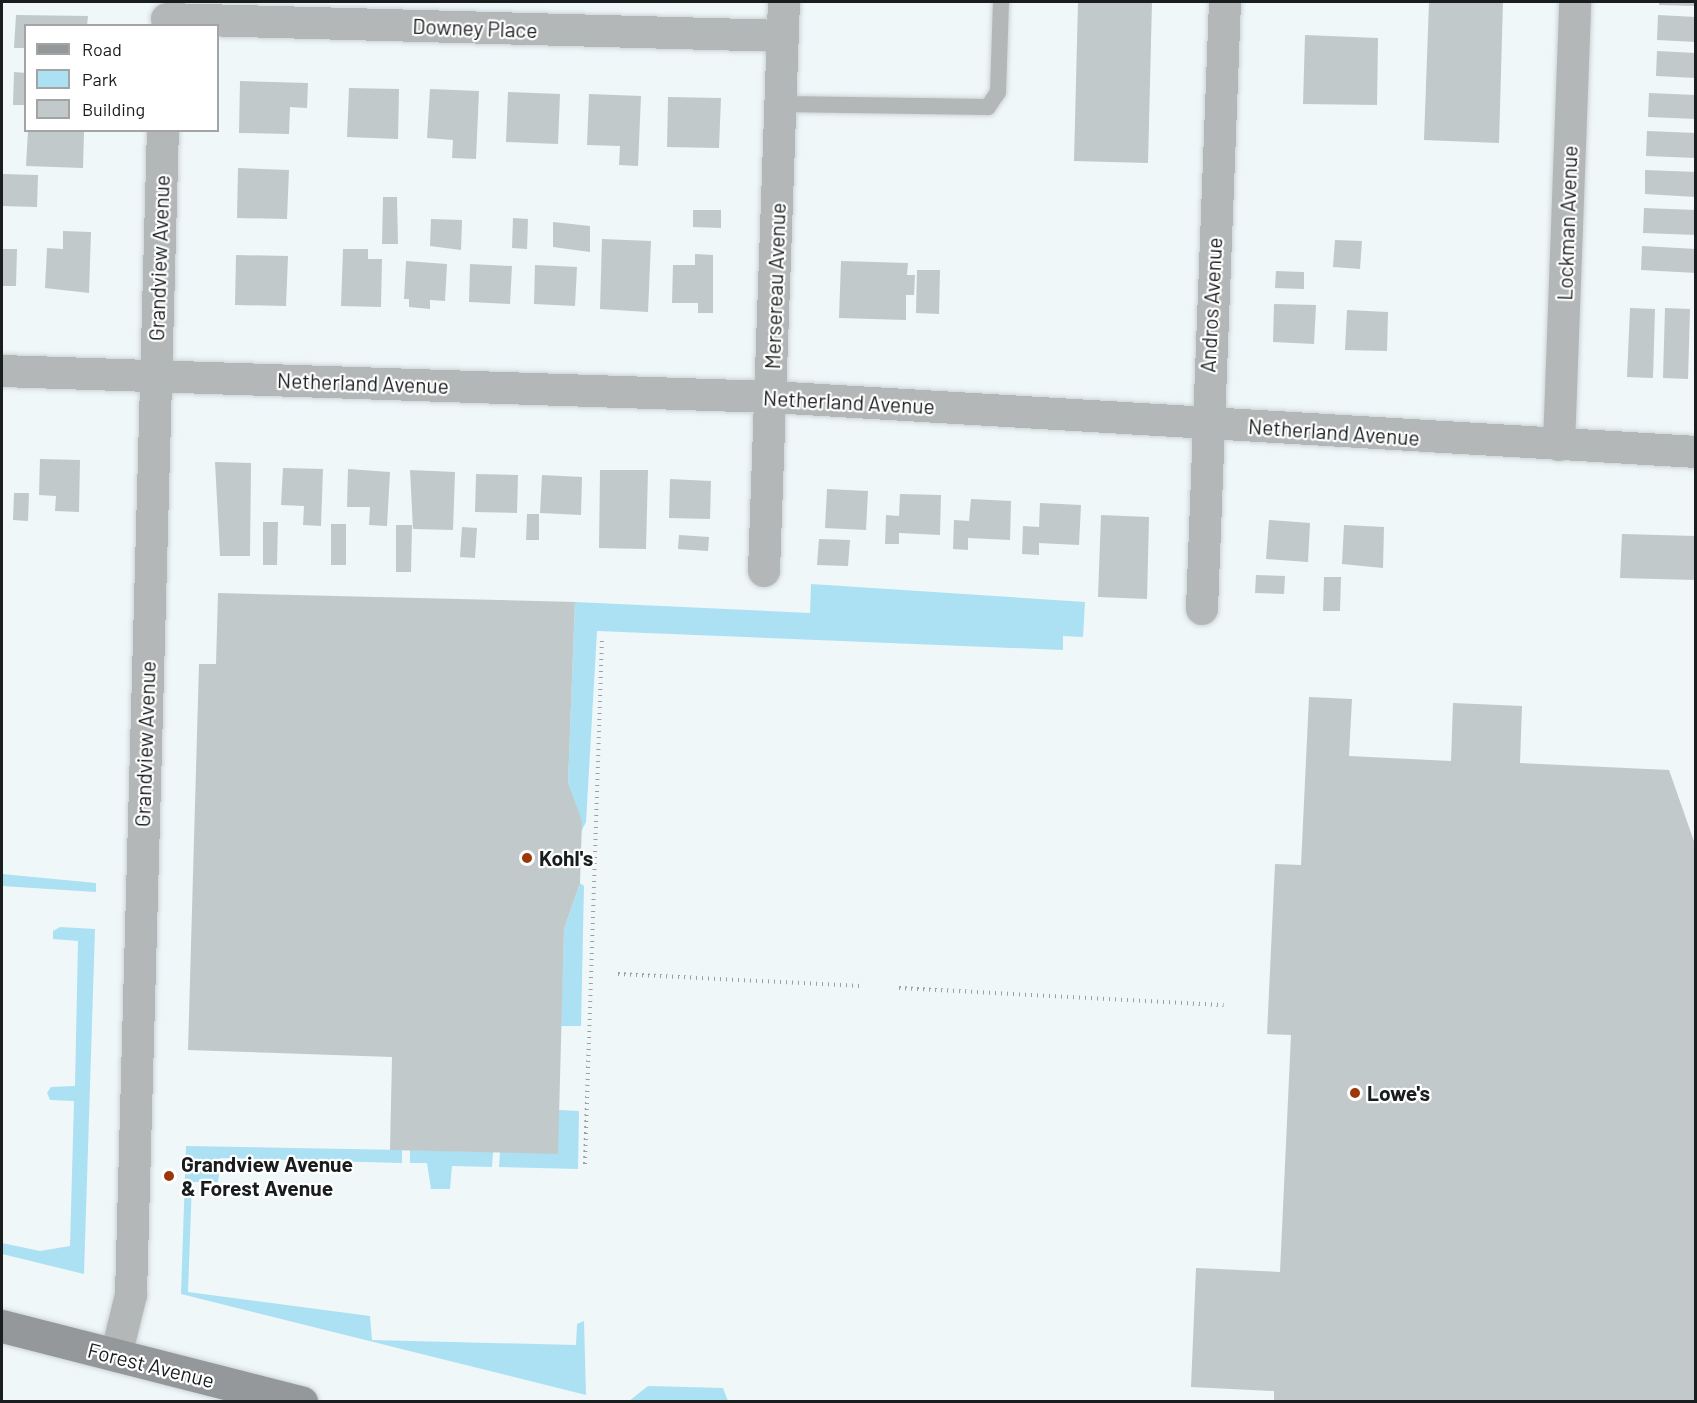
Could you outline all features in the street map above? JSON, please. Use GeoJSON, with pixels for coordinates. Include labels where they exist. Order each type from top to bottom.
{"type":"FeatureCollection","features":[{"type":"Feature","properties":{"kind":"main road","name":"Forest Avenue"},"geometry":{"type":"LineString","coordinates":[[2,1326],[302,1401]]}},
{"type":"Feature","properties":{"kind":"street","name":"Mersereau Avenue"},"geometry":{"type":"LineString","coordinates":[[764,570],[784,2]]}},
{"type":"Feature","properties":{"kind":"street","name":"Andros Avenue"},"geometry":{"type":"LineString","coordinates":[[1202,609],[1206,424],[1225,2]]}},
{"type":"Feature","properties":{"kind":"street","name":"Lockman Avenue"},"geometry":{"type":"LineString","coordinates":[[1559,446],[1575,2]]}},
{"type":"Feature","properties":{"kind":"street","name":"Downey Place"},"geometry":{"type":"LineString","coordinates":[[167,15],[783,36]]}},
{"type":"Feature","properties":{"kind":"street","name":"Grandview Avenue"},"geometry":{"type":"LineString","coordinates":[[116,1356],[131,1295],[163,132]]}},
{"type":"Feature","properties":{"kind":"street","name":"Netherland Avenue"},"geometry":{"type":"LineString","coordinates":[[2,371],[771,397],[1559,446],[1695,452]]}},
{"type":"Feature","properties":{"kind":"lane"},"geometry":{"type":"LineString","coordinates":[[781,104],[988,107],[999,92],[1001,2]]}},
{"type":"Feature","properties":{"kind":"path"},"geometry":{"type":"LineString","coordinates":[[585,1164],[602,637]]}},
{"type":"Feature","properties":{"kind":"path"},"geometry":{"type":"LineString","coordinates":[[618,974],[862,986]]}},
{"type":"Feature","properties":{"kind":"path"},"geometry":{"type":"LineString","coordinates":[[899,988],[1224,1005]]}},
{"type":"Feature","properties":{"kind":"green space"},"geometry":{"type":"Polygon","coordinates":[[[811,584],[1085,602],[1083,637],[1063,636],[1063,650],[597,631],[586,822],[581,832],[568,783],[575,602],[810,613],[811,584]]]}},
{"type":"Feature","properties":{"kind":"green space"},"geometry":{"type":"Polygon","coordinates":[[[2,874],[96,883],[96,892],[2,886],[2,874]]]}},
{"type":"Feature","properties":{"kind":"green space"},"geometry":{"type":"Polygon","coordinates":[[[580,883],[584,886],[581,1026],[561,1026],[564,929],[580,883]]]}},
{"type":"Feature","properties":{"kind":"green space"},"geometry":{"type":"Polygon","coordinates":[[[60,927],[95,929],[84,1274],[2,1254],[2,1243],[40,1251],[70,1246],[74,1101],[50,1100],[47,1093],[51,1087],[75,1086],[78,941],[53,939],[53,931],[60,927]]]}},
{"type":"Feature","properties":{"kind":"green space"},"geometry":{"type":"Polygon","coordinates":[[[559,1110],[579,1111],[578,1169],[499,1167],[500,1152],[559,1110]]]}},
{"type":"Feature","properties":{"kind":"green space"},"geometry":{"type":"Polygon","coordinates":[[[186,1146],[402,1150],[402,1163],[221,1158],[218,1182],[192,1182],[188,1292],[370,1316],[372,1340],[576,1345],[577,1324],[584,1321],[586,1395],[181,1294],[186,1146]]]}},
{"type":"Feature","properties":{"kind":"green space"},"geometry":{"type":"Polygon","coordinates":[[[410,1150],[493,1152],[492,1167],[452,1166],[450,1189],[431,1189],[427,1163],[410,1163],[410,1150]]]}},
{"type":"Feature","properties":{"kind":"green space"},"geometry":{"type":"Polygon","coordinates":[[[648,1386],[723,1388],[728,1401],[629,1401],[648,1386]]]}},
{"type":"Feature","properties":{"kind":"building"},"geometry":{"type":"Polygon","coordinates":[[[1078,2],[1152,2],[1148,163],[1074,161],[1078,2]]]}},
{"type":"Feature","properties":{"kind":"building"},"geometry":{"type":"Polygon","coordinates":[[[1429,2],[1503,2],[1499,143],[1424,140],[1429,2]]]}},
{"type":"Feature","properties":{"kind":"building"},"geometry":{"type":"Polygon","coordinates":[[[1659,2],[1696,2],[1696,6],[1659,5],[1659,2]]]}},
{"type":"Feature","properties":{"kind":"building"},"geometry":{"type":"Polygon","coordinates":[[[16,15],[88,16],[87,24],[24,24],[24,48],[14,48],[16,15]]]}},
{"type":"Feature","properties":{"kind":"building"},"geometry":{"type":"Polygon","coordinates":[[[1658,15],[1696,17],[1696,42],[1657,40],[1658,15]]]}},
{"type":"Feature","properties":{"kind":"building"},"geometry":{"type":"Polygon","coordinates":[[[1305,35],[1378,38],[1377,105],[1303,104],[1305,35]]]}},
{"type":"Feature","properties":{"kind":"building"},"geometry":{"type":"Polygon","coordinates":[[[1657,51],[1696,53],[1696,78],[1656,76],[1657,51]]]}},
{"type":"Feature","properties":{"kind":"building"},"geometry":{"type":"Polygon","coordinates":[[[14,72],[24,73],[24,105],[13,105],[14,72]]]}},
{"type":"Feature","properties":{"kind":"building"},"geometry":{"type":"Polygon","coordinates":[[[240,81],[308,83],[307,108],[290,107],[289,134],[239,133],[240,81]]]}},
{"type":"Feature","properties":{"kind":"building"},"geometry":{"type":"Polygon","coordinates":[[[349,88],[399,89],[398,139],[347,137],[349,88]]]}},
{"type":"Feature","properties":{"kind":"building"},"geometry":{"type":"Polygon","coordinates":[[[430,89],[479,91],[476,159],[452,158],[453,140],[427,138],[430,89]]]}},
{"type":"Feature","properties":{"kind":"building"},"geometry":{"type":"Polygon","coordinates":[[[508,92],[560,94],[558,144],[506,142],[508,92]]]}},
{"type":"Feature","properties":{"kind":"building"},"geometry":{"type":"Polygon","coordinates":[[[1649,93],[1696,95],[1696,119],[1648,117],[1649,93]]]}},
{"type":"Feature","properties":{"kind":"building"},"geometry":{"type":"Polygon","coordinates":[[[589,94],[641,96],[638,166],[619,165],[620,146],[587,145],[589,94]]]}},
{"type":"Feature","properties":{"kind":"building"},"geometry":{"type":"Polygon","coordinates":[[[668,97],[721,98],[719,148],[667,147],[668,97]]]}},
{"type":"Feature","properties":{"kind":"building"},"geometry":{"type":"Polygon","coordinates":[[[1647,131],[1696,133],[1696,158],[1646,156],[1647,131]]]}},
{"type":"Feature","properties":{"kind":"building"},"geometry":{"type":"Polygon","coordinates":[[[28,132],[84,132],[83,168],[26,166],[28,132]]]}},
{"type":"Feature","properties":{"kind":"building"},"geometry":{"type":"Polygon","coordinates":[[[238,168],[289,170],[287,219],[237,218],[238,168]]]}},
{"type":"Feature","properties":{"kind":"building"},"geometry":{"type":"Polygon","coordinates":[[[1645,170],[1696,172],[1696,197],[1645,194],[1645,170]]]}},
{"type":"Feature","properties":{"kind":"building"},"geometry":{"type":"Polygon","coordinates":[[[2,174],[38,175],[37,207],[2,206],[2,174]]]}},
{"type":"Feature","properties":{"kind":"building"},"geometry":{"type":"Polygon","coordinates":[[[383,197],[397,197],[398,244],[382,244],[383,197]]]}},
{"type":"Feature","properties":{"kind":"building"},"geometry":{"type":"Polygon","coordinates":[[[1644,208],[1696,210],[1696,235],[1643,233],[1644,208]]]}},
{"type":"Feature","properties":{"kind":"building"},"geometry":{"type":"Polygon","coordinates":[[[693,210],[721,210],[721,228],[693,227],[693,210]]]}},
{"type":"Feature","properties":{"kind":"building"},"geometry":{"type":"Polygon","coordinates":[[[513,218],[528,219],[527,249],[512,248],[513,218]]]}},
{"type":"Feature","properties":{"kind":"building"},"geometry":{"type":"Polygon","coordinates":[[[431,219],[462,220],[461,250],[430,246],[431,219]]]}},
{"type":"Feature","properties":{"kind":"building"},"geometry":{"type":"Polygon","coordinates":[[[553,222],[590,226],[590,252],[553,247],[553,222]]]}},
{"type":"Feature","properties":{"kind":"building"},"geometry":{"type":"Polygon","coordinates":[[[63,231],[91,232],[89,293],[45,288],[47,248],[63,249],[63,231]]]}},
{"type":"Feature","properties":{"kind":"building"},"geometry":{"type":"Polygon","coordinates":[[[602,239],[651,241],[648,312],[600,309],[602,239]]]}},
{"type":"Feature","properties":{"kind":"building"},"geometry":{"type":"Polygon","coordinates":[[[1335,240],[1362,241],[1360,269],[1333,267],[1335,240]]]}},
{"type":"Feature","properties":{"kind":"building"},"geometry":{"type":"Polygon","coordinates":[[[1642,246],[1696,249],[1696,273],[1641,270],[1642,246]]]}},
{"type":"Feature","properties":{"kind":"building"},"geometry":{"type":"Polygon","coordinates":[[[2,249],[17,249],[16,286],[2,286],[2,249]]]}},
{"type":"Feature","properties":{"kind":"building"},"geometry":{"type":"Polygon","coordinates":[[[343,249],[368,249],[368,259],[382,259],[381,307],[341,306],[343,249]]]}},
{"type":"Feature","properties":{"kind":"building"},"geometry":{"type":"Polygon","coordinates":[[[695,254],[713,255],[713,313],[698,313],[698,303],[672,303],[673,265],[695,265],[695,254]]]}},
{"type":"Feature","properties":{"kind":"building"},"geometry":{"type":"Polygon","coordinates":[[[236,255],[288,256],[286,306],[235,305],[236,255]]]}},
{"type":"Feature","properties":{"kind":"building"},"geometry":{"type":"Polygon","coordinates":[[[406,261],[447,264],[445,301],[430,300],[430,309],[409,307],[409,299],[404,299],[406,261]]]}},
{"type":"Feature","properties":{"kind":"building"},"geometry":{"type":"Polygon","coordinates":[[[841,261],[908,263],[907,275],[915,275],[914,295],[906,295],[906,320],[839,318],[841,261]]]}},
{"type":"Feature","properties":{"kind":"building"},"geometry":{"type":"Polygon","coordinates":[[[470,264],[512,266],[510,304],[469,302],[470,264]]]}},
{"type":"Feature","properties":{"kind":"building"},"geometry":{"type":"Polygon","coordinates":[[[535,265],[577,267],[575,306],[534,304],[535,265]]]}},
{"type":"Feature","properties":{"kind":"building"},"geometry":{"type":"Polygon","coordinates":[[[917,270],[940,270],[939,314],[916,313],[917,270]]]}},
{"type":"Feature","properties":{"kind":"building"},"geometry":{"type":"Polygon","coordinates":[[[1276,271],[1304,272],[1304,289],[1275,288],[1276,271]]]}},
{"type":"Feature","properties":{"kind":"building"},"geometry":{"type":"Polygon","coordinates":[[[1274,304],[1316,305],[1314,344],[1273,342],[1274,304]]]}},
{"type":"Feature","properties":{"kind":"building"},"geometry":{"type":"Polygon","coordinates":[[[1630,308],[1655,309],[1653,378],[1627,377],[1630,308]]]}},
{"type":"Feature","properties":{"kind":"building"},"geometry":{"type":"Polygon","coordinates":[[[1665,308],[1690,309],[1688,379],[1663,378],[1665,308]]]}},
{"type":"Feature","properties":{"kind":"building"},"geometry":{"type":"Polygon","coordinates":[[[1347,310],[1388,312],[1387,351],[1345,350],[1347,310]]]}},
{"type":"Feature","properties":{"kind":"building"},"geometry":{"type":"Polygon","coordinates":[[[40,459],[80,460],[79,512],[55,511],[56,496],[39,495],[40,459]]]}},
{"type":"Feature","properties":{"kind":"building"},"geometry":{"type":"Polygon","coordinates":[[[215,462],[251,463],[250,556],[220,556],[215,462]]]}},
{"type":"Feature","properties":{"kind":"building"},"geometry":{"type":"Polygon","coordinates":[[[283,468],[323,469],[321,526],[303,525],[304,506],[281,505],[283,468]]]}},
{"type":"Feature","properties":{"kind":"building"},"geometry":{"type":"Polygon","coordinates":[[[348,469],[390,472],[387,526],[369,525],[370,507],[347,507],[348,469]]]}},
{"type":"Feature","properties":{"kind":"building"},"geometry":{"type":"Polygon","coordinates":[[[410,470],[455,472],[453,530],[413,529],[410,470]]]}},
{"type":"Feature","properties":{"kind":"building"},"geometry":{"type":"Polygon","coordinates":[[[600,470],[648,470],[646,549],[599,548],[600,470]]]}},
{"type":"Feature","properties":{"kind":"building"},"geometry":{"type":"Polygon","coordinates":[[[476,474],[518,475],[517,513],[475,512],[476,474]]]}},
{"type":"Feature","properties":{"kind":"building"},"geometry":{"type":"Polygon","coordinates":[[[542,475],[582,477],[581,515],[540,513],[542,475]]]}},
{"type":"Feature","properties":{"kind":"building"},"geometry":{"type":"Polygon","coordinates":[[[670,479],[711,481],[710,519],[669,518],[670,479]]]}},
{"type":"Feature","properties":{"kind":"building"},"geometry":{"type":"Polygon","coordinates":[[[827,489],[868,491],[866,530],[825,528],[827,489]]]}},
{"type":"Feature","properties":{"kind":"building"},"geometry":{"type":"Polygon","coordinates":[[[14,493],[29,493],[28,521],[13,520],[14,493]]]}},
{"type":"Feature","properties":{"kind":"building"},"geometry":{"type":"Polygon","coordinates":[[[900,494],[941,495],[940,535],[899,533],[899,544],[885,544],[886,515],[899,516],[900,494]]]}},
{"type":"Feature","properties":{"kind":"building"},"geometry":{"type":"Polygon","coordinates":[[[971,499],[1011,501],[1010,540],[968,538],[968,550],[953,549],[954,520],[969,521],[971,499]]]}},
{"type":"Feature","properties":{"kind":"building"},"geometry":{"type":"Polygon","coordinates":[[[1040,503],[1081,505],[1079,545],[1039,543],[1039,555],[1022,554],[1023,526],[1039,527],[1040,503]]]}},
{"type":"Feature","properties":{"kind":"building"},"geometry":{"type":"Polygon","coordinates":[[[527,514],[539,514],[539,540],[526,540],[527,514]]]}},
{"type":"Feature","properties":{"kind":"building"},"geometry":{"type":"Polygon","coordinates":[[[1101,515],[1149,517],[1147,599],[1098,597],[1101,515]]]}},
{"type":"Feature","properties":{"kind":"building"},"geometry":{"type":"Polygon","coordinates":[[[1269,520],[1310,523],[1308,562],[1266,559],[1269,520]]]}},
{"type":"Feature","properties":{"kind":"building"},"geometry":{"type":"Polygon","coordinates":[[[263,522],[278,522],[277,565],[263,565],[263,522]]]}},
{"type":"Feature","properties":{"kind":"building"},"geometry":{"type":"Polygon","coordinates":[[[331,524],[346,524],[346,565],[331,565],[331,524]]]}},
{"type":"Feature","properties":{"kind":"building"},"geometry":{"type":"Polygon","coordinates":[[[396,525],[412,525],[411,572],[396,572],[396,525]]]}},
{"type":"Feature","properties":{"kind":"building"},"geometry":{"type":"Polygon","coordinates":[[[1344,525],[1384,527],[1383,568],[1342,564],[1344,525]]]}},
{"type":"Feature","properties":{"kind":"building"},"geometry":{"type":"Polygon","coordinates":[[[462,527],[477,528],[475,558],[460,557],[462,527]]]}},
{"type":"Feature","properties":{"kind":"building"},"geometry":{"type":"Polygon","coordinates":[[[1622,534],[1696,536],[1696,580],[1620,578],[1622,534]]]}},
{"type":"Feature","properties":{"kind":"building"},"geometry":{"type":"Polygon","coordinates":[[[679,535],[709,537],[708,551],[678,549],[679,535]]]}},
{"type":"Feature","properties":{"kind":"building"},"geometry":{"type":"Polygon","coordinates":[[[819,539],[850,540],[848,566],[817,565],[819,539]]]}},
{"type":"Feature","properties":{"kind":"building"},"geometry":{"type":"Polygon","coordinates":[[[1256,575],[1285,576],[1284,594],[1255,593],[1256,575]]]}},
{"type":"Feature","properties":{"kind":"building"},"geometry":{"type":"Polygon","coordinates":[[[1324,577],[1341,577],[1340,611],[1323,611],[1324,577]]]}},
{"type":"Feature","properties":{"kind":"building"},"geometry":{"type":"Polygon","coordinates":[[[218,593],[575,602],[568,783],[582,821],[580,883],[564,929],[558,1154],[390,1150],[392,1057],[188,1050],[199,664],[216,664],[218,593]]]}},
{"type":"Feature","properties":{"kind":"building"},"geometry":{"type":"Polygon","coordinates":[[[1309,697],[1352,699],[1349,756],[1451,761],[1453,703],[1522,706],[1520,763],[1669,770],[1696,847],[1696,1402],[1274,1402],[1274,1391],[1191,1387],[1196,1268],[1280,1272],[1291,1035],[1267,1034],[1275,864],[1301,865],[1309,697]]]}},
{"type":"Feature","properties":{"kind":"place","name":"Kohl's"},"geometry":{"type":"Point","coordinates":[527,858]}},
{"type":"Feature","properties":{"kind":"place","name":"Lowe's"},"geometry":{"type":"Point","coordinates":[1355,1093]}},
{"type":"Feature","properties":{"kind":"place","name":"Grandview Avenue & Forest Avenue"},"geometry":{"type":"Point","coordinates":[169,1176]}}]}
